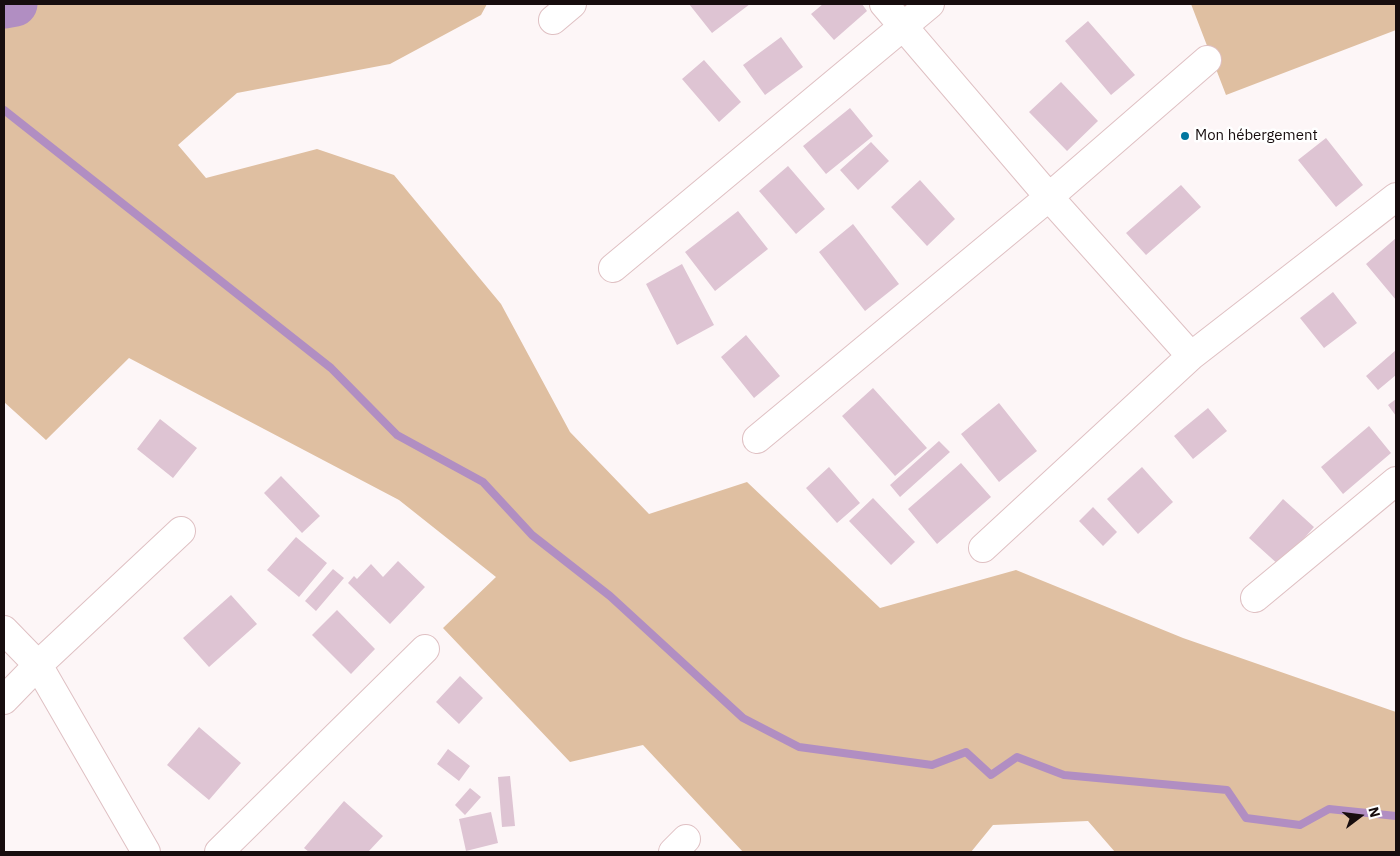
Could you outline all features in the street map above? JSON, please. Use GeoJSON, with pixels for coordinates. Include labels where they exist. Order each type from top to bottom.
{"type":"FeatureCollection","features":[{"type":"Feature","properties":{"kind":"street"},"geometry":{"type":"LineString","coordinates":[[884,4],[1048,197],[1191,356]]}},
{"type":"Feature","properties":{"kind":"street"},"geometry":{"type":"LineString","coordinates":[[613,268],[930,4]]}},
{"type":"Feature","properties":{"kind":"street"},"geometry":{"type":"LineString","coordinates":[[757,439],[1048,197],[1207,60]]}},
{"type":"Feature","properties":{"kind":"street"},"geometry":{"type":"LineString","coordinates":[[983,548],[1191,356],[1396,197]]}},
{"type":"Feature","properties":{"kind":"street"},"geometry":{"type":"LineString","coordinates":[[1255,598],[1396,481]]}},
{"type":"Feature","properties":{"kind":"street"},"geometry":{"type":"LineString","coordinates":[[4,700],[38,665],[181,530]]}},
{"type":"Feature","properties":{"kind":"street"},"geometry":{"type":"LineString","coordinates":[[4,630],[38,665],[146,852]]}},
{"type":"Feature","properties":{"kind":"street"},"geometry":{"type":"LineString","coordinates":[[220,852],[425,649]]}},
{"type":"Feature","properties":{"kind":"shaded area"},"geometry":{"type":"Polygon","coordinates":[[[4,4],[487,4],[481,15],[390,64],[237,93],[178,145],[206,178],[317,149],[394,175],[501,304],[570,432],[649,514],[747,482],[880,608],[1016,570],[1183,638],[1396,712],[1396,852],[1115,852],[1088,821],[993,825],[971,852],[743,852],[643,745],[570,762],[443,628],[496,577],[399,500],[129,358],[46,440],[4,402],[4,4]]]}},
{"type":"Feature","properties":{"kind":"shaded area"},"geometry":{"type":"Polygon","coordinates":[[[1191,4],[1396,4],[1396,30],[1226,95],[1191,4]]]}},
{"type":"Feature","properties":{"kind":"building"},"geometry":{"type":"Polygon","coordinates":[[[689,4],[750,4],[712,33],[689,4]]]}},
{"type":"Feature","properties":{"kind":"building"},"geometry":{"type":"Polygon","coordinates":[[[823,4],[862,4],[867,11],[834,40],[811,14],[823,4]]]}},
{"type":"Feature","properties":{"kind":"building"},"geometry":{"type":"Polygon","coordinates":[[[1088,21],[1135,75],[1111,95],[1065,41],[1088,21]]]}},
{"type":"Feature","properties":{"kind":"building"},"geometry":{"type":"Polygon","coordinates":[[[781,37],[803,67],[765,95],[743,65],[781,37]]]}},
{"type":"Feature","properties":{"kind":"building"},"geometry":{"type":"Polygon","coordinates":[[[704,60],[741,102],[719,122],[682,79],[704,60]]]}},
{"type":"Feature","properties":{"kind":"building"},"geometry":{"type":"Polygon","coordinates":[[[1061,82],[1098,121],[1067,151],[1029,112],[1061,82]]]}},
{"type":"Feature","properties":{"kind":"building"},"geometry":{"type":"Polygon","coordinates":[[[850,108],[873,136],[826,174],[803,146],[850,108]]]}},
{"type":"Feature","properties":{"kind":"building"},"geometry":{"type":"Polygon","coordinates":[[[1326,138],[1363,185],[1336,207],[1298,160],[1326,138]]]}},
{"type":"Feature","properties":{"kind":"building"},"geometry":{"type":"Polygon","coordinates":[[[871,142],[889,161],[858,190],[840,170],[871,142]]]}},
{"type":"Feature","properties":{"kind":"building"},"geometry":{"type":"Polygon","coordinates":[[[788,166],[825,209],[796,234],[759,191],[788,166]]]}},
{"type":"Feature","properties":{"kind":"building"},"geometry":{"type":"Polygon","coordinates":[[[920,180],[955,219],[927,246],[891,207],[920,180]]]}},
{"type":"Feature","properties":{"kind":"building"},"geometry":{"type":"Polygon","coordinates":[[[1181,185],[1201,207],[1146,255],[1126,233],[1181,185]]]}},
{"type":"Feature","properties":{"kind":"building"},"geometry":{"type":"Polygon","coordinates":[[[738,211],[768,249],[715,291],[685,252],[738,211]]]}},
{"type":"Feature","properties":{"kind":"building"},"geometry":{"type":"Polygon","coordinates":[[[853,224],[899,284],[865,311],[819,252],[853,224]]]}},
{"type":"Feature","properties":{"kind":"building"},"geometry":{"type":"Polygon","coordinates":[[[1396,238],[1396,300],[1366,264],[1396,238]]]}},
{"type":"Feature","properties":{"kind":"building"},"geometry":{"type":"Polygon","coordinates":[[[682,264],[714,325],[677,345],[646,284],[682,264]]]}},
{"type":"Feature","properties":{"kind":"building"},"geometry":{"type":"Polygon","coordinates":[[[1333,292],[1357,323],[1324,348],[1300,318],[1333,292]]]}},
{"type":"Feature","properties":{"kind":"building"},"geometry":{"type":"Polygon","coordinates":[[[746,335],[780,376],[754,398],[721,357],[746,335]]]}},
{"type":"Feature","properties":{"kind":"building"},"geometry":{"type":"Polygon","coordinates":[[[1396,350],[1396,375],[1378,390],[1366,376],[1396,350]]]}},
{"type":"Feature","properties":{"kind":"building"},"geometry":{"type":"Polygon","coordinates":[[[873,388],[927,448],[895,476],[842,416],[873,388]]]}},
{"type":"Feature","properties":{"kind":"building"},"geometry":{"type":"Polygon","coordinates":[[[1396,399],[1396,416],[1388,405],[1396,399]]]}},
{"type":"Feature","properties":{"kind":"building"},"geometry":{"type":"Polygon","coordinates":[[[999,403],[1037,451],[999,482],[961,434],[999,403]]]}},
{"type":"Feature","properties":{"kind":"building"},"geometry":{"type":"Polygon","coordinates":[[[1208,408],[1227,431],[1193,459],[1174,436],[1208,408]]]}},
{"type":"Feature","properties":{"kind":"building"},"geometry":{"type":"Polygon","coordinates":[[[160,419],[197,448],[173,478],[137,449],[160,419]]]}},
{"type":"Feature","properties":{"kind":"building"},"geometry":{"type":"Polygon","coordinates":[[[1369,426],[1391,453],[1343,494],[1321,467],[1369,426]]]}},
{"type":"Feature","properties":{"kind":"building"},"geometry":{"type":"Polygon","coordinates":[[[939,441],[950,452],[900,497],[890,485],[939,441]]]}},
{"type":"Feature","properties":{"kind":"building"},"geometry":{"type":"Polygon","coordinates":[[[961,463],[991,497],[937,544],[908,509],[961,463]]]}},
{"type":"Feature","properties":{"kind":"building"},"geometry":{"type":"Polygon","coordinates":[[[829,467],[860,503],[837,523],[806,488],[829,467]]]}},
{"type":"Feature","properties":{"kind":"building"},"geometry":{"type":"Polygon","coordinates":[[[1142,467],[1173,502],[1138,534],[1107,499],[1142,467]]]}},
{"type":"Feature","properties":{"kind":"building"},"geometry":{"type":"Polygon","coordinates":[[[281,476],[320,516],[302,533],[264,493],[281,476]]]}},
{"type":"Feature","properties":{"kind":"building"},"geometry":{"type":"Polygon","coordinates":[[[873,498],[915,542],[891,565],[849,521],[873,498]]]}},
{"type":"Feature","properties":{"kind":"building"},"geometry":{"type":"Polygon","coordinates":[[[1283,499],[1314,527],[1280,566],[1249,538],[1283,499]]]}},
{"type":"Feature","properties":{"kind":"building"},"geometry":{"type":"Polygon","coordinates":[[[1093,507],[1117,532],[1103,546],[1079,521],[1093,507]]]}},
{"type":"Feature","properties":{"kind":"building"},"geometry":{"type":"Polygon","coordinates":[[[296,537],[327,563],[299,597],[267,570],[296,537]]]}},
{"type":"Feature","properties":{"kind":"building"},"geometry":{"type":"Polygon","coordinates":[[[398,561],[425,587],[390,624],[348,583],[354,576],[357,579],[371,564],[383,577],[398,561]]]}},
{"type":"Feature","properties":{"kind":"building"},"geometry":{"type":"Polygon","coordinates":[[[333,569],[344,578],[316,611],[305,601],[333,569]]]}},
{"type":"Feature","properties":{"kind":"building"},"geometry":{"type":"Polygon","coordinates":[[[231,595],[257,624],[209,667],[183,638],[231,595]]]}},
{"type":"Feature","properties":{"kind":"building"},"geometry":{"type":"Polygon","coordinates":[[[337,610],[375,649],[351,674],[312,635],[337,610]]]}},
{"type":"Feature","properties":{"kind":"building"},"geometry":{"type":"Polygon","coordinates":[[[460,676],[483,698],[459,724],[436,702],[460,676]]]}},
{"type":"Feature","properties":{"kind":"building"},"geometry":{"type":"Polygon","coordinates":[[[199,727],[241,763],[209,800],[167,765],[199,727]]]}},
{"type":"Feature","properties":{"kind":"building"},"geometry":{"type":"Polygon","coordinates":[[[448,749],[470,766],[459,781],[437,764],[448,749]]]}},
{"type":"Feature","properties":{"kind":"building"},"geometry":{"type":"Polygon","coordinates":[[[510,776],[515,826],[502,827],[498,777],[510,776]]]}},
{"type":"Feature","properties":{"kind":"building"},"geometry":{"type":"Polygon","coordinates":[[[470,788],[481,797],[465,815],[455,805],[470,788]]]}},
{"type":"Feature","properties":{"kind":"building"},"geometry":{"type":"Polygon","coordinates":[[[344,801],[383,836],[368,852],[309,852],[304,848],[344,801]]]}},
{"type":"Feature","properties":{"kind":"building"},"geometry":{"type":"Polygon","coordinates":[[[491,812],[498,843],[466,851],[459,819],[491,812]]]}},
{"type":"Feature","properties":{"kind":"waterway"},"geometry":{"type":"LineString","coordinates":[[4,6],[15,4]]}},
{"type":"Feature","properties":{"kind":"waterway"},"geometry":{"type":"LineString","coordinates":[[4,110],[331,368],[397,435],[483,482],[532,535],[610,596],[743,718],[799,747],[932,765],[966,752],[991,775],[1017,757],[1064,775],[1227,790],[1246,818],[1300,825],[1329,809],[1396,816]]}},
{"type":"Feature","properties":{"kind":"place","name":"Mon hébergement"},"geometry":{"type":"Point","coordinates":[1185,136]}}]}
